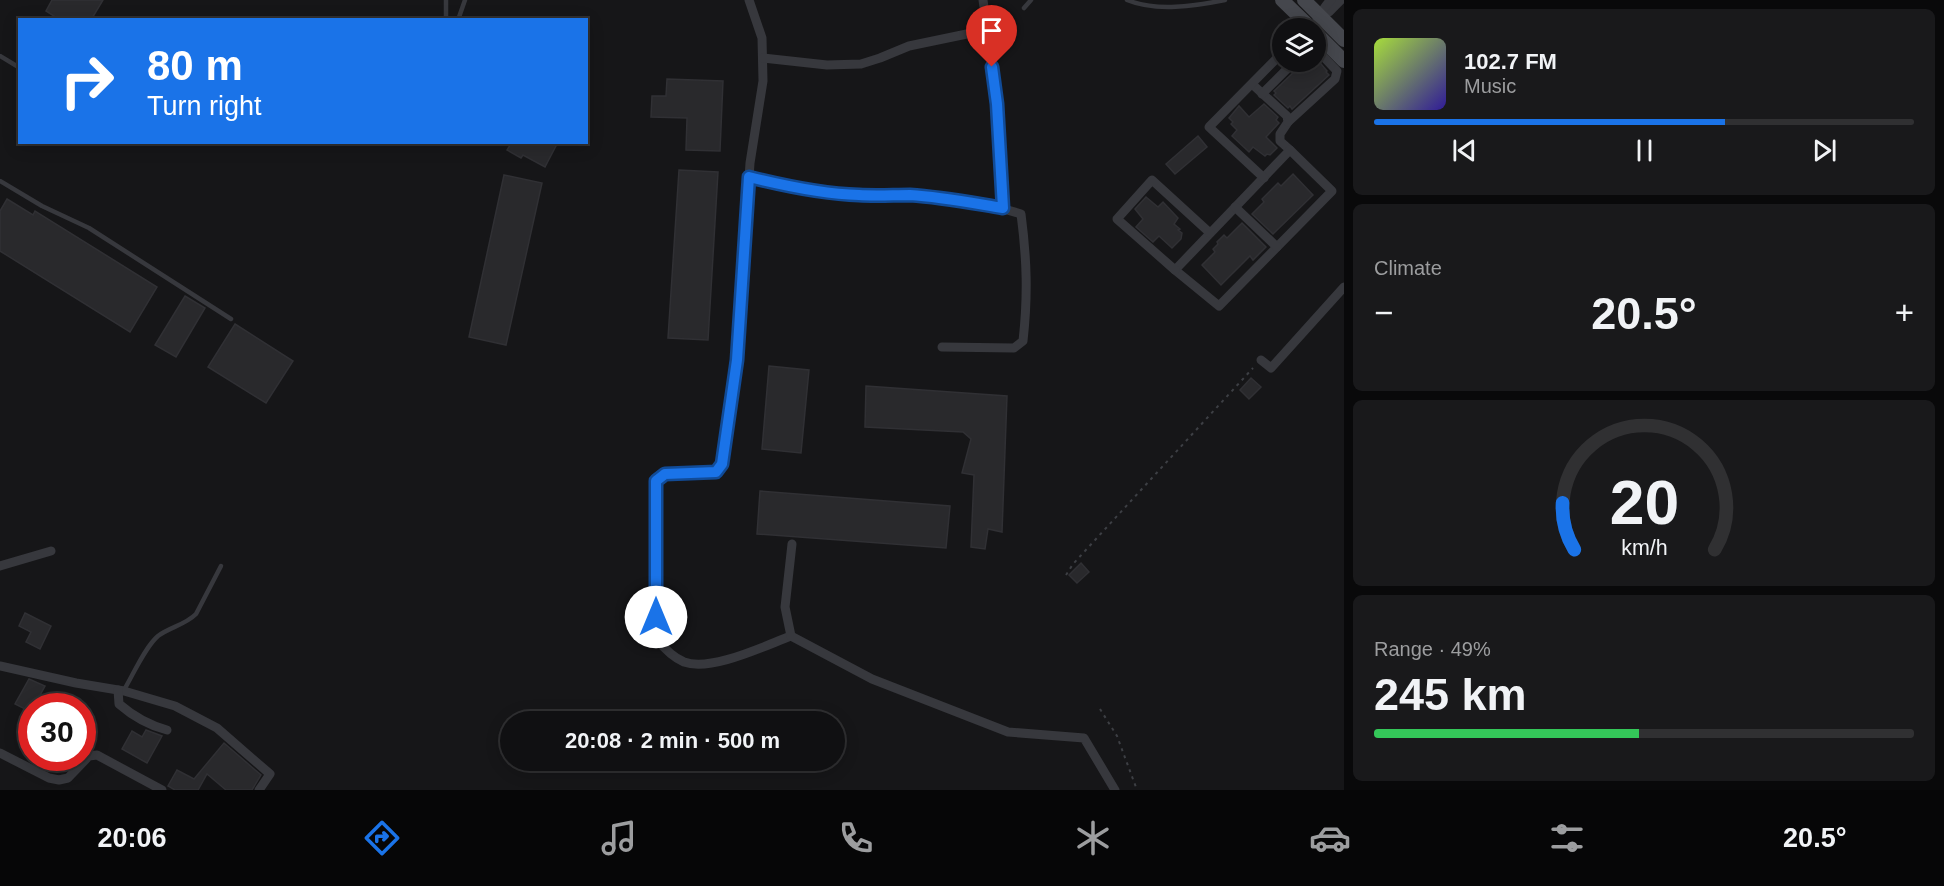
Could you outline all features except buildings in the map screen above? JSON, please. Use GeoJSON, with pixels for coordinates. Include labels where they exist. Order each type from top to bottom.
{"type":"FeatureCollection","features":[{"type":"Feature","properties":{"kind":"street"},"geometry":{"type":"LineString","coordinates":[[749,0],[762,38],[763,81],[749,177],[737,360],[722,464],[716,472],[665,474],[656,481],[656,638],[665,649],[684,662],[715,664],[791,636],[872,679],[1008,732],[1084,738],[1115,790]]}},
{"type":"Feature","properties":{"kind":"street"},"geometry":{"type":"LineString","coordinates":[[983,0],[997,104],[1003,208]]}},
{"type":"Feature","properties":{"kind":"street"},"geometry":{"type":"LineString","coordinates":[[1282,0],[1299,18]]}},
{"type":"Feature","properties":{"kind":"street"},"geometry":{"type":"LineString","coordinates":[[1304,0],[1321,14],[1344,40]]}},
{"type":"Feature","properties":{"kind":"street"},"geometry":{"type":"LineString","coordinates":[[1318,18],[1323,7],[1331,0]]}},
{"type":"Feature","properties":{"kind":"street"},"geometry":{"type":"LineString","coordinates":[[1321,14],[1329,12],[1341,0]]}},
{"type":"Feature","properties":{"kind":"street"},"geometry":{"type":"LineString","coordinates":[[763,58],[827,65],[861,64],[909,46],[986,30]]}},
{"type":"Feature","properties":{"kind":"street"},"geometry":{"type":"LineString","coordinates":[[1326,44],[1344,61]]}},
{"type":"Feature","properties":{"kind":"street"},"geometry":{"type":"LineString","coordinates":[[1210,233],[1152,180],[1117,219],[1219,306],[1332,190],[1280,141],[1280,134],[1288,122],[1335,79],[1337,71],[1326,59]]}},
{"type":"Feature","properties":{"kind":"street"},"geometry":{"type":"LineString","coordinates":[[1264,178],[1209,127],[1272,63]]}},
{"type":"Feature","properties":{"kind":"street"},"geometry":{"type":"LineString","coordinates":[[1262,94],[1284,72]]}},
{"type":"Feature","properties":{"kind":"street"},"geometry":{"type":"LineString","coordinates":[[1252,84],[1287,116],[1288,122]]}},
{"type":"Feature","properties":{"kind":"street"},"geometry":{"type":"LineString","coordinates":[[1175,270],[1290,150]]}},
{"type":"Feature","properties":{"kind":"street"},"geometry":{"type":"LineString","coordinates":[[749,177],[819,191],[858,195],[912,195],[956,200],[1003,208],[1021,214],[1027,259],[1027,303],[1023,341],[1014,348],[942,346]]}},
{"type":"Feature","properties":{"kind":"street"},"geometry":{"type":"LineString","coordinates":[[1235,207],[1277,247]]}},
{"type":"Feature","properties":{"kind":"street"},"geometry":{"type":"LineString","coordinates":[[1262,360],[1271,368],[1344,287]]}},
{"type":"Feature","properties":{"kind":"street"},"geometry":{"type":"LineString","coordinates":[[791,636],[785,607],[792,544]]}},
{"type":"Feature","properties":{"kind":"street"},"geometry":{"type":"LineString","coordinates":[[0,566],[51,551]]}},
{"type":"Feature","properties":{"kind":"street"},"geometry":{"type":"LineString","coordinates":[[0,666],[76,683],[121,690],[175,706],[218,728],[270,774],[259,790]]}},
{"type":"Feature","properties":{"kind":"street"},"geometry":{"type":"LineString","coordinates":[[121,690],[119,704],[152,726],[167,730]]}},
{"type":"Feature","properties":{"kind":"street"},"geometry":{"type":"LineString","coordinates":[[0,753],[49,778],[59,780],[68,778],[89,756],[97,755],[162,790]]}},
{"type":"Feature","properties":{"kind":"lane"},"geometry":{"type":"LineString","coordinates":[[446,0],[446,18]]}},
{"type":"Feature","properties":{"kind":"lane"},"geometry":{"type":"LineString","coordinates":[[459,18],[465,0]]}},
{"type":"Feature","properties":{"kind":"lane"},"geometry":{"type":"LineString","coordinates":[[1024,8],[1031,0]]}},
{"type":"Feature","properties":{"kind":"lane"},"geometry":{"type":"LineString","coordinates":[[1127,0],[1134,3],[1163,6],[1203,5],[1225,0]]}},
{"type":"Feature","properties":{"kind":"lane"},"geometry":{"type":"LineString","coordinates":[[0,56],[18,67]]}},
{"type":"Feature","properties":{"kind":"lane"},"geometry":{"type":"LineString","coordinates":[[0,181],[42,206],[89,228],[231,319]]}},
{"type":"Feature","properties":{"kind":"lane"},"geometry":{"type":"LineString","coordinates":[[121,690],[159,636],[190,621],[196,614],[221,566]]}},
{"type":"Feature","properties":{"kind":"path"},"geometry":{"type":"LineString","coordinates":[[1066,575],[1073,564],[1262,360]]}},
{"type":"Feature","properties":{"kind":"path"},"geometry":{"type":"LineString","coordinates":[[1100,709],[1117,736],[1137,790]]}},
{"type":"Feature","properties":{"kind":"route"},"geometry":{"type":"LineString","coordinates":[[656,617],[656,481],[665,474],[716,472],[722,464],[737,360],[749,177],[819,191],[858,195],[912,195],[1003,208],[997,104],[992,67]]}}]}
